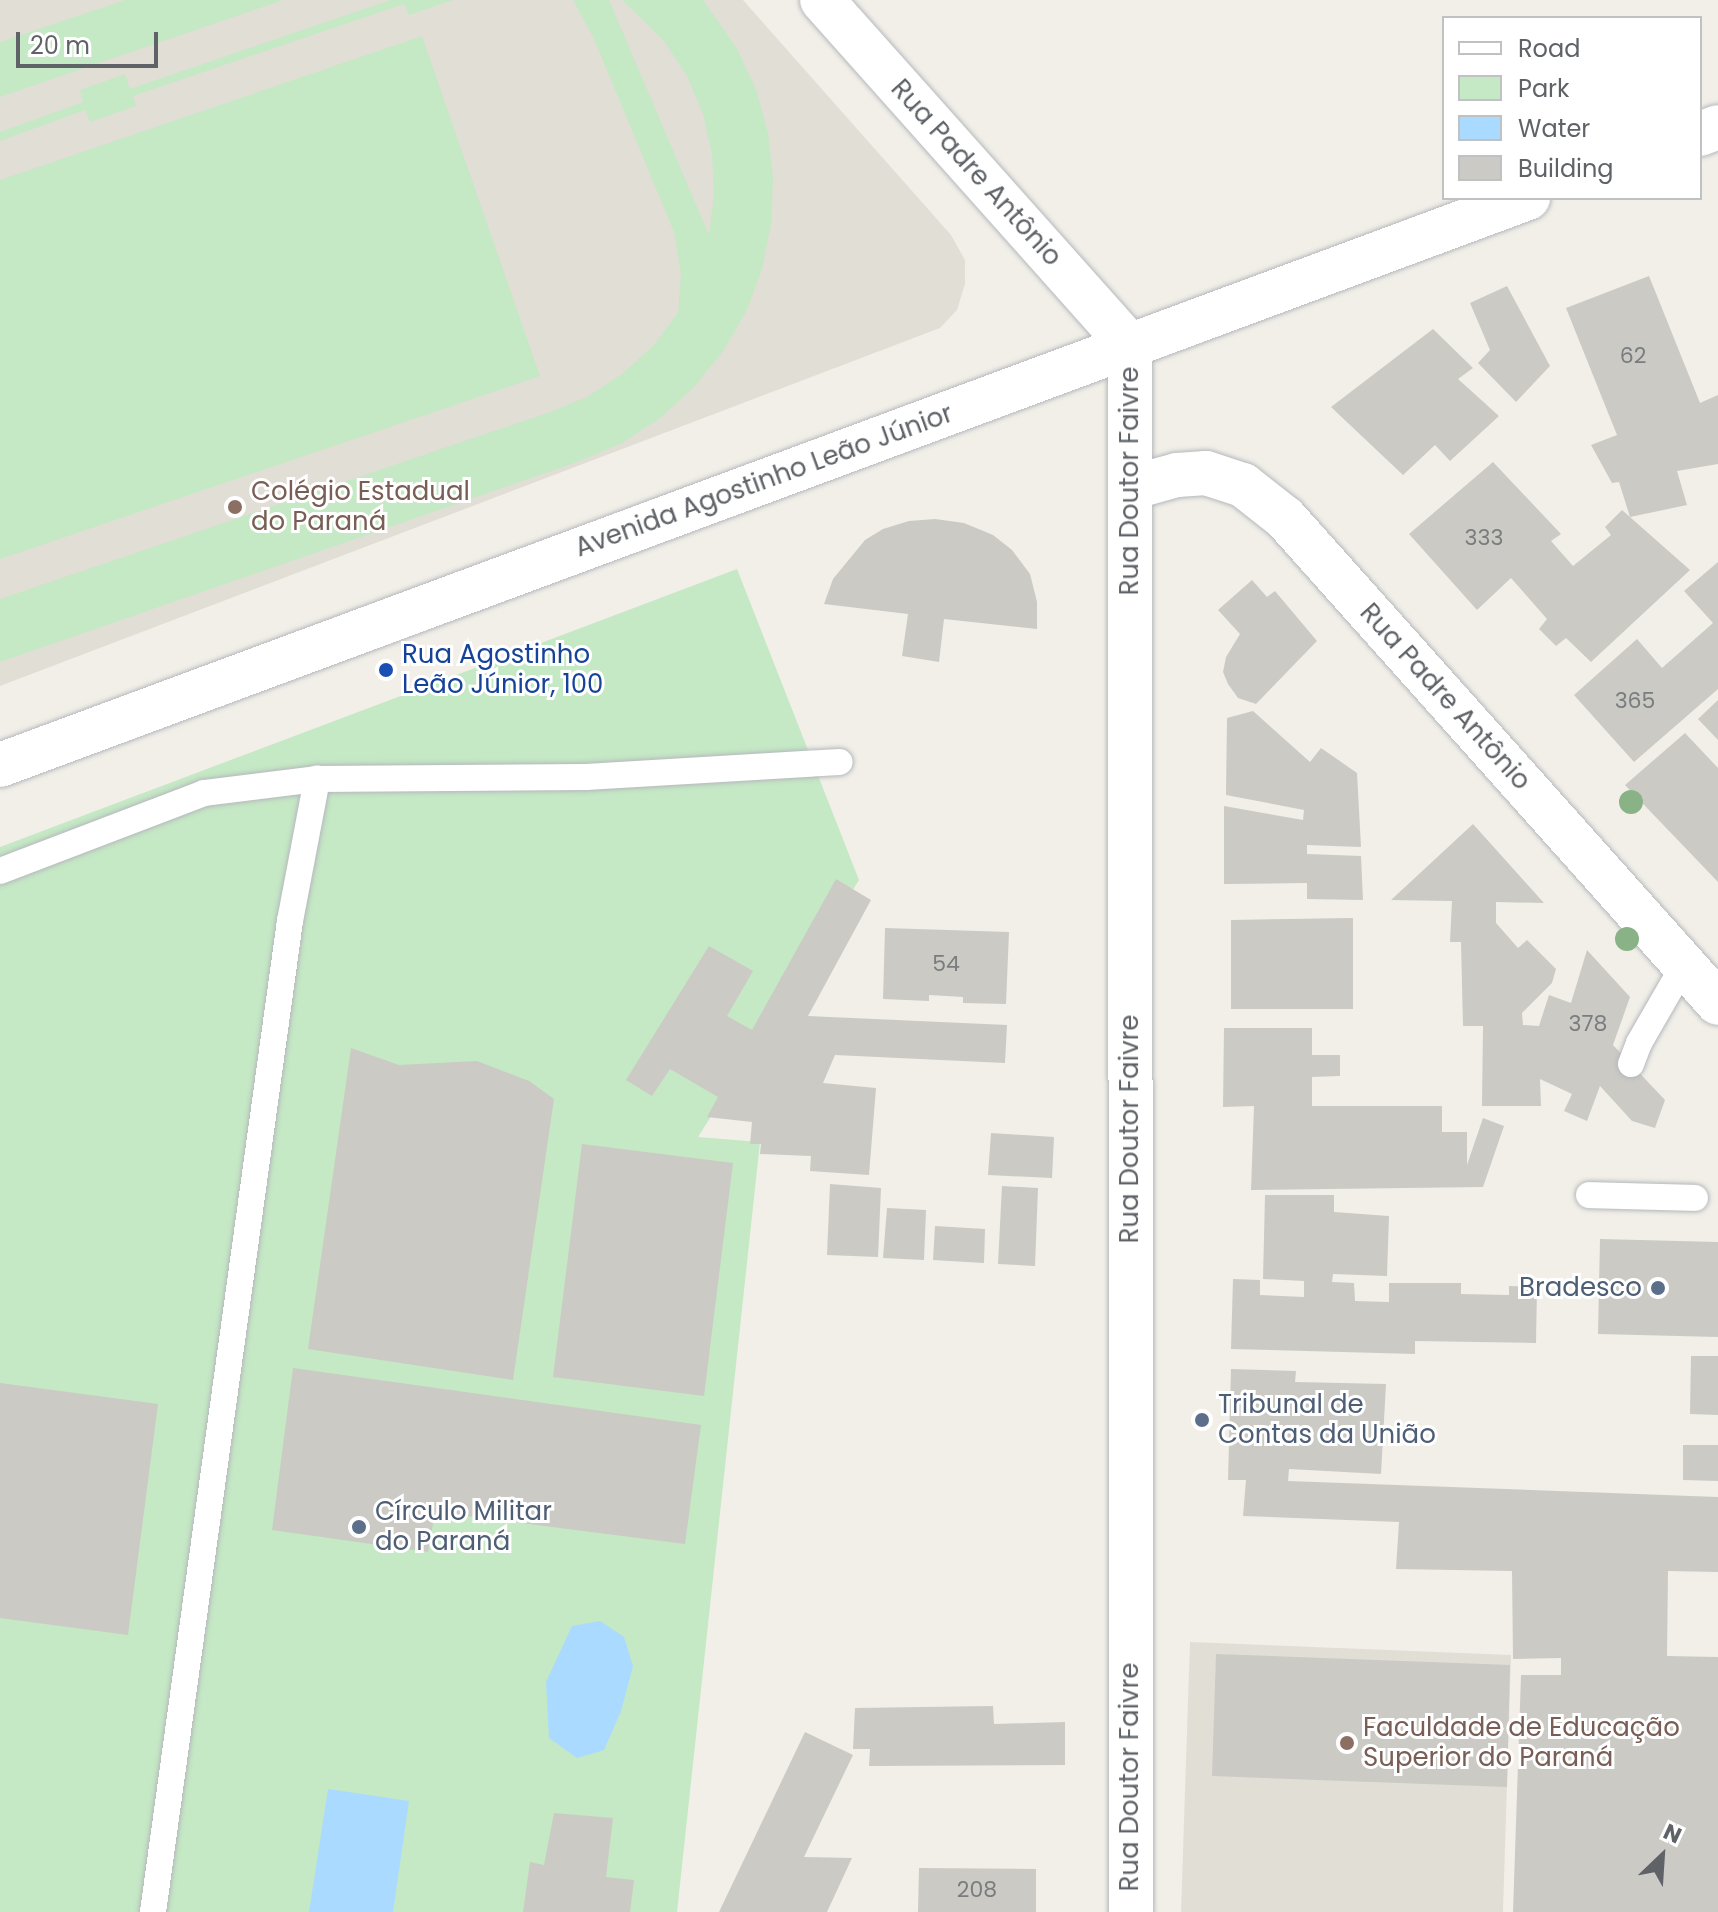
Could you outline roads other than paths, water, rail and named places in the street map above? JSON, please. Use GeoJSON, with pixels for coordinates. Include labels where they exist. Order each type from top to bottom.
{"type":"FeatureCollection","features":[{"type":"Feature","properties":{"kind":"street","name":"Rua Padre Antônio"},"geometry":{"type":"LineString","coordinates":[[822,0],[1130,346]]}},
{"type":"Feature","properties":{"kind":"street","name":"Avenida Agostinho Leão Júnior"},"geometry":{"type":"LineString","coordinates":[[0,765],[1523,200]]}},
{"type":"Feature","properties":{"kind":"street","name":"Rua Doutor Faivre"},"geometry":{"type":"LineString","coordinates":[[1130,346],[1131,1912]]}},
{"type":"Feature","properties":{"kind":"street","name":"Rua Padre Antônio"},"geometry":{"type":"LineString","coordinates":[[1130,488],[1177,475],[1206,473],[1243,485],[1285,518],[1718,1003]]}},
{"type":"Feature","properties":{"kind":"lane"},"geometry":{"type":"LineString","coordinates":[[0,871],[204,793],[317,779],[586,777],[840,762]]}},
{"type":"Feature","properties":{"kind":"lane"},"geometry":{"type":"LineString","coordinates":[[153,1912],[290,921],[317,779]]}},
{"type":"Feature","properties":{"kind":"lane"},"geometry":{"type":"LineString","coordinates":[[1631,1064],[1639,1043],[1684,965]]}},
{"type":"Feature","properties":{"kind":"lane"},"geometry":{"type":"LineString","coordinates":[[1589,1195],[1695,1198]]}},
{"type":"Feature","properties":{"kind":"water"},"geometry":{"type":"Polygon","coordinates":[[[600,1621],[624,1637],[633,1666],[621,1711],[604,1750],[577,1758],[549,1738],[546,1682],[572,1626],[600,1621]]]}},
{"type":"Feature","properties":{"kind":"water"},"geometry":{"type":"Polygon","coordinates":[[[328,1789],[409,1801],[393,1912],[309,1912],[328,1789]]]}},
{"type":"Feature","properties":{"kind":"place","name":"Colégio Estadual do Paraná"},"geometry":{"type":"Point","coordinates":[235,507]}},
{"type":"Feature","properties":{"kind":"place","name":"Rua Agostinho Leão Júnior, 100"},"geometry":{"type":"Point","coordinates":[386,670]}},
{"type":"Feature","properties":{"kind":"place","name":"Bradesco"},"geometry":{"type":"Point","coordinates":[1658,1288]}},
{"type":"Feature","properties":{"kind":"place","name":"Tribunal de Contas da União"},"geometry":{"type":"Point","coordinates":[1202,1420]}},
{"type":"Feature","properties":{"kind":"place","name":"Círculo Militar do Paraná"},"geometry":{"type":"Point","coordinates":[359,1527]}},
{"type":"Feature","properties":{"kind":"place","name":"Faculdade de Educação Superior do Paraná"},"geometry":{"type":"Point","coordinates":[1347,1743]}}]}
